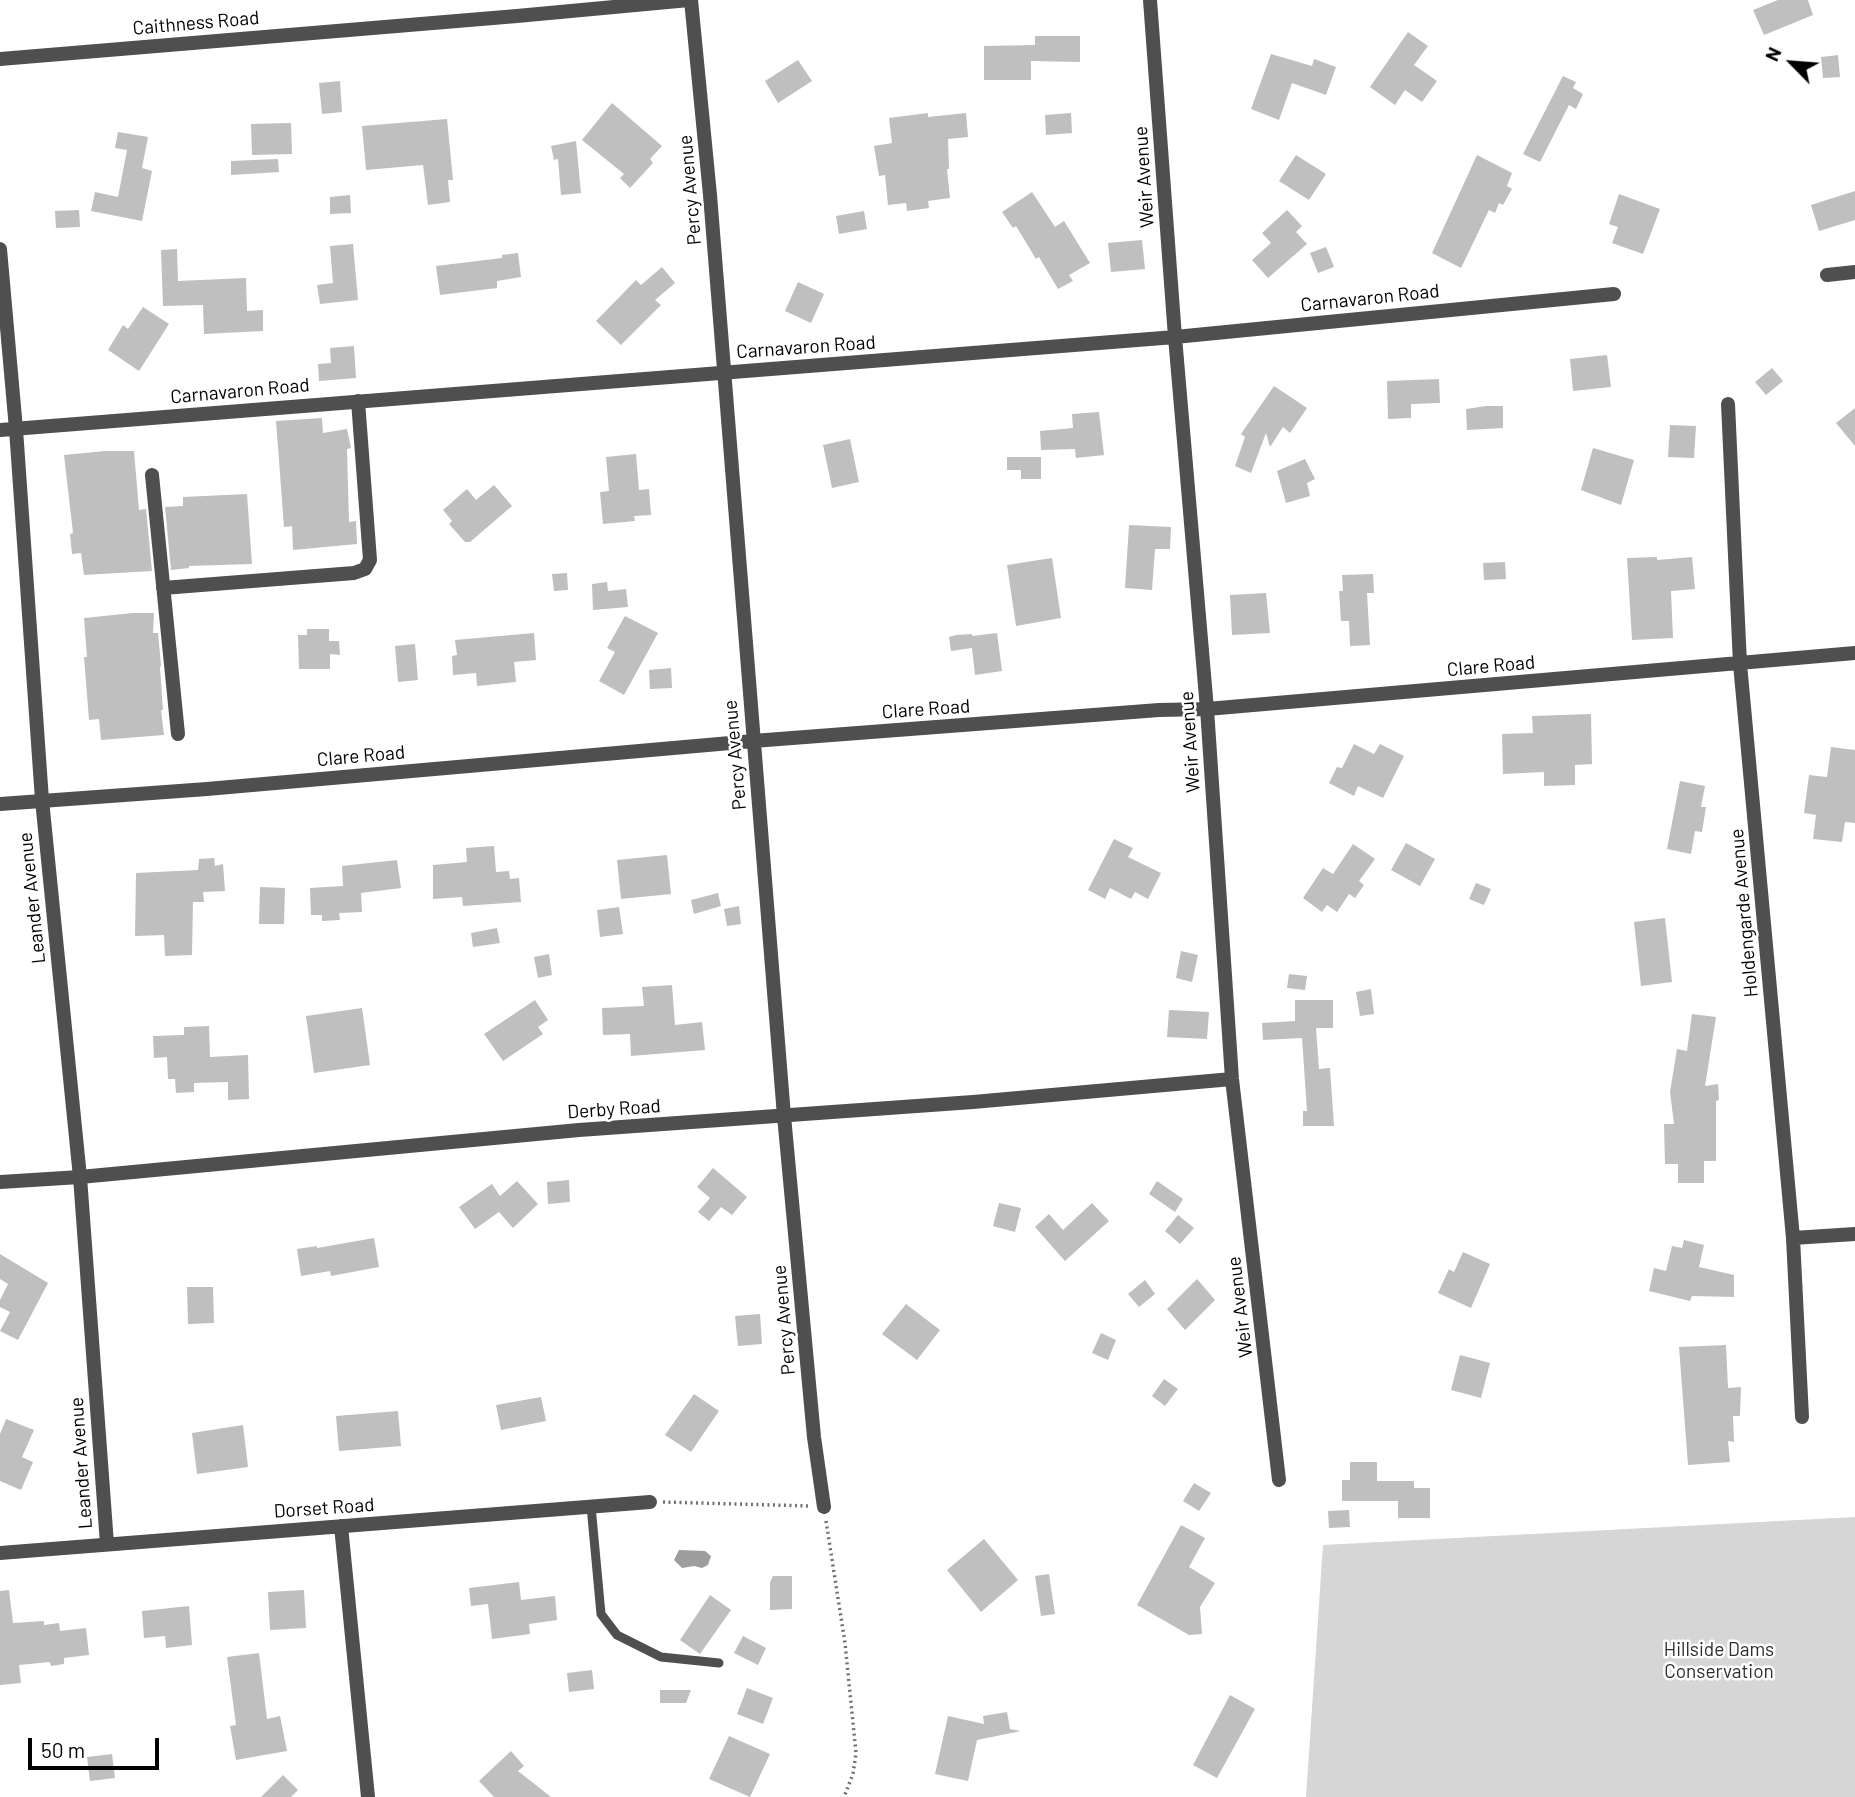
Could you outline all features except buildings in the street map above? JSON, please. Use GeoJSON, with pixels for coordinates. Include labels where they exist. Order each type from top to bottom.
{"type":"FeatureCollection","features":[{"type":"Feature","properties":{"kind":"street","name":"Caithness Road"},"geometry":{"type":"LineString","coordinates":[[0,59],[690,0]]}},
{"type":"Feature","properties":{"kind":"street","name":"Percy Avenue"},"geometry":{"type":"LineString","coordinates":[[690,0],[724,372],[785,1116],[814,1437],[824,1507]]}},
{"type":"Feature","properties":{"kind":"street","name":"Weir Avenue"},"geometry":{"type":"LineString","coordinates":[[1150,0],[1207,709],[1232,1079],[1279,1480]]}},
{"type":"Feature","properties":{"kind":"street","name":"Leander Avenue"},"geometry":{"type":"LineString","coordinates":[[0,249],[16,429],[42,800],[80,1177],[107,1544]]}},
{"type":"Feature","properties":{"kind":"street"},"geometry":{"type":"LineString","coordinates":[[1827,275],[1855,272]]}},
{"type":"Feature","properties":{"kind":"street","name":"Carnavaron Road"},"geometry":{"type":"LineString","coordinates":[[0,430],[1175,337],[1614,294]]}},
{"type":"Feature","properties":{"kind":"street"},"geometry":{"type":"LineString","coordinates":[[163,588],[354,573],[365,569],[370,560],[358,401]]}},
{"type":"Feature","properties":{"kind":"street","name":"Holdengarde Avenue"},"geometry":{"type":"LineString","coordinates":[[1728,404],[1740,664],[1793,1238],[1802,1418]]}},
{"type":"Feature","properties":{"kind":"street"},"geometry":{"type":"LineString","coordinates":[[152,475],[178,734]]}},
{"type":"Feature","properties":{"kind":"street","name":"Clare Road"},"geometry":{"type":"LineString","coordinates":[[0,804],[221,788],[753,741],[1145,711],[1207,709],[1855,653]]}},
{"type":"Feature","properties":{"kind":"street","name":"Derby Road"},"geometry":{"type":"LineString","coordinates":[[0,1182],[80,1177],[579,1130],[1232,1079]]}},
{"type":"Feature","properties":{"kind":"street"},"geometry":{"type":"LineString","coordinates":[[1793,1238],[1855,1234]]}},
{"type":"Feature","properties":{"kind":"street","name":"Dorset Road"},"geometry":{"type":"LineString","coordinates":[[0,1553],[650,1502]]}},
{"type":"Feature","properties":{"kind":"street"},"geometry":{"type":"LineString","coordinates":[[341,1526],[368,1797]]}},
{"type":"Feature","properties":{"kind":"lane"},"geometry":{"type":"LineString","coordinates":[[591,1507],[601,1614],[617,1635],[661,1657],[719,1662]]}},
{"type":"Feature","properties":{"kind":"path"},"geometry":{"type":"LineString","coordinates":[[650,1502],[824,1507],[835,1570],[856,1753],[853,1774],[844,1797]]}},
{"type":"Feature","properties":{"kind":"green space","name":"Hillside Dams Conservation"},"geometry":{"type":"Polygon","coordinates":[[[1855,1517],[1855,1797],[1306,1797],[1323,1545],[1855,1517]]]}},
{"type":"Feature","properties":{"kind":"shaded area"},"geometry":{"type":"Polygon","coordinates":[[[679,1550],[705,1551],[711,1556],[708,1565],[702,1568],[682,1568],[674,1560],[679,1550]]]}}]}
